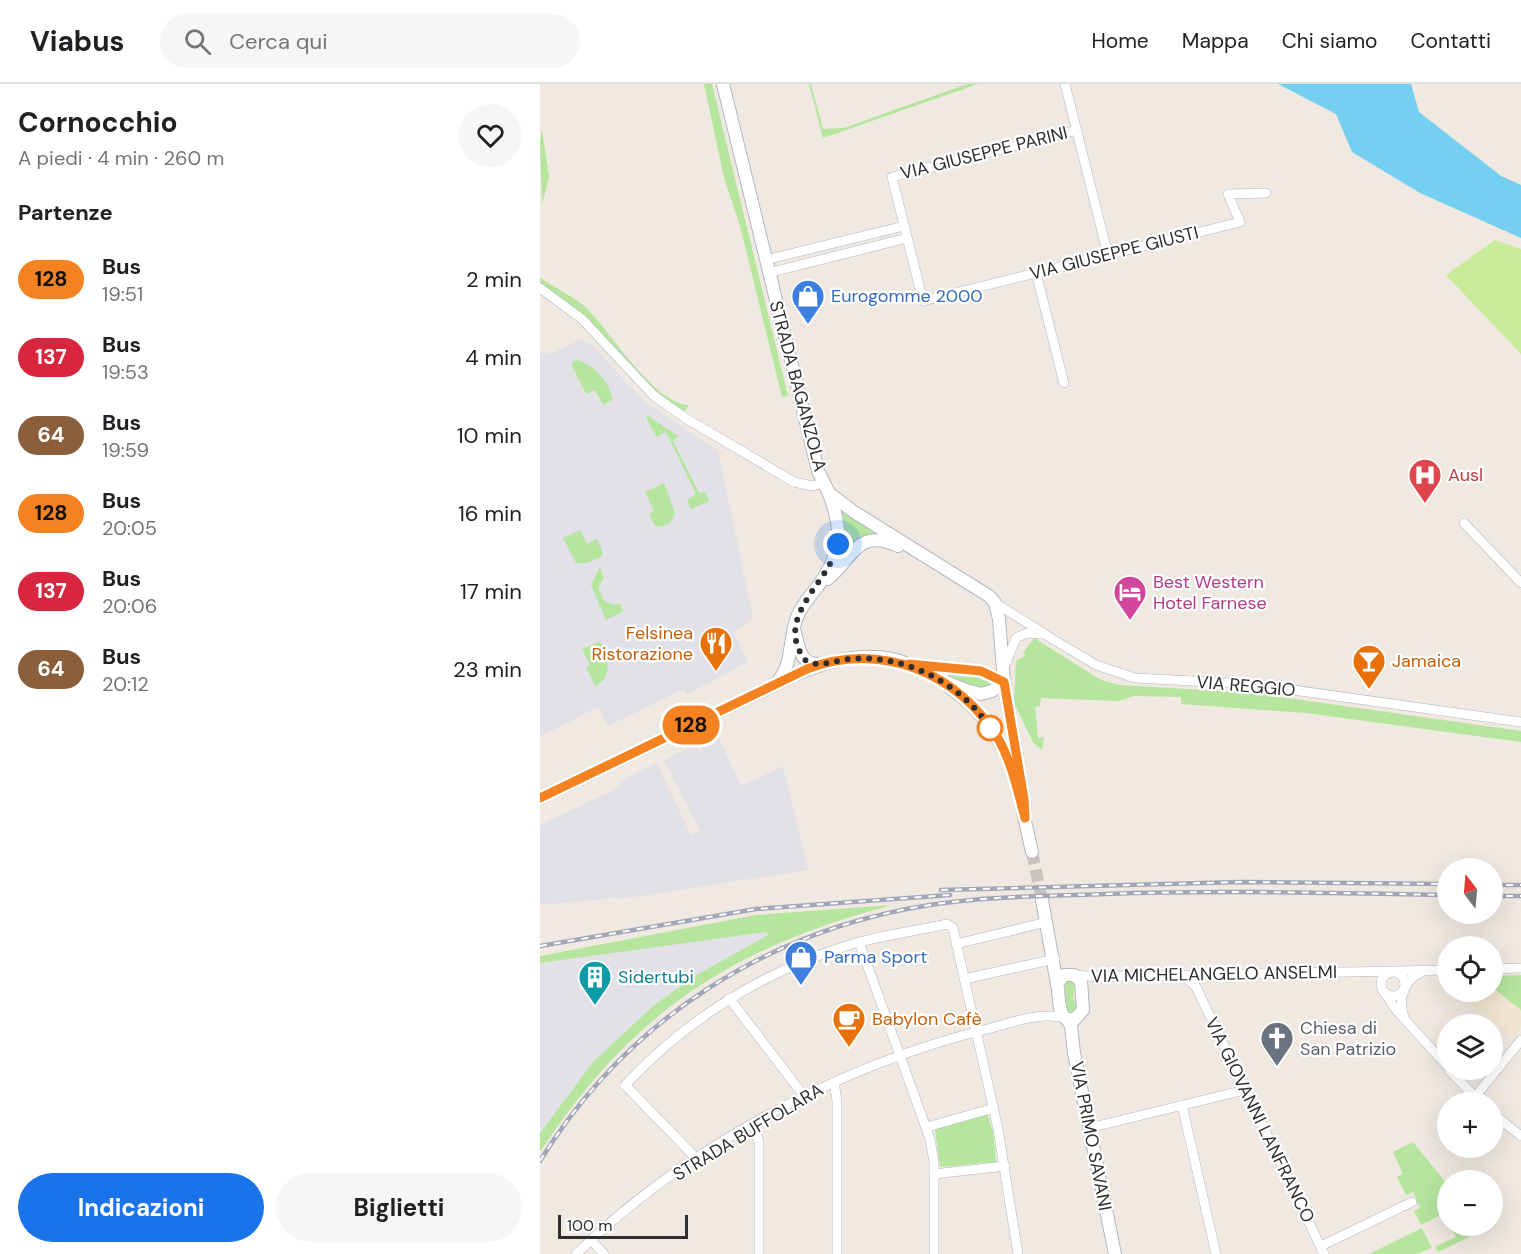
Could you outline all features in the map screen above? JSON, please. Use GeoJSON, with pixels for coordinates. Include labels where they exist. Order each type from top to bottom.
{"type":"FeatureCollection","features":[{"type":"Feature","properties":{"kind":"street","name":"STRADA BAGANZOLA"},"geometry":{"type":"LineString","coordinates":[[723,84],[813,455],[826,487],[859,516],[989,596],[995,603],[1045,634]]}},
{"type":"Feature","properties":{"kind":"street"},"geometry":{"type":"LineString","coordinates":[[1065,84],[1108,255]]}},
{"type":"Feature","properties":{"kind":"street","name":"VIA GIUSEPPE PARINI"},"geometry":{"type":"LineString","coordinates":[[904,226],[892,177],[1077,130]]}},
{"type":"Feature","properties":{"kind":"street","name":"VIA GIUSEPPE GIUSTI"},"geometry":{"type":"LineString","coordinates":[[907,238],[922,302],[1240,222],[1228,194],[1266,194]]}},
{"type":"Feature","properties":{"kind":"street"},"geometry":{"type":"LineString","coordinates":[[904,226],[907,238],[767,266],[904,226]]}},
{"type":"Feature","properties":{"kind":"street"},"geometry":{"type":"LineString","coordinates":[[1036,273],[1064,383]]}},
{"type":"Feature","properties":{"kind":"street"},"geometry":{"type":"LineString","coordinates":[[540,288],[574,312],[641,384],[672,409],[794,482],[826,487],[838,520],[839,540],[831,565],[803,605],[794,628],[783,673],[770,687]]}},
{"type":"Feature","properties":{"kind":"street"},"geometry":{"type":"LineString","coordinates":[[1464,523],[1521,584]]}},
{"type":"Feature","properties":{"kind":"street"},"geometry":{"type":"LineString","coordinates":[[816,588],[835,573],[856,548],[868,540],[885,541],[924,556]]}},
{"type":"Feature","properties":{"kind":"street"},"geometry":{"type":"LineString","coordinates":[[995,603],[1025,818]]}},
{"type":"Feature","properties":{"kind":"street"},"geometry":{"type":"LineString","coordinates":[[794,628],[804,658],[813,664],[865,658],[981,671],[1004,676]]}},
{"type":"Feature","properties":{"kind":"street"},"geometry":{"type":"LineString","coordinates":[[907,664],[940,680],[981,694],[990,693],[1004,676],[1011,646],[1019,636],[1029,632],[1045,634]]}},
{"type":"Feature","properties":{"kind":"street","name":"VIA REGGIO"},"geometry":{"type":"LineString","coordinates":[[1045,634],[1096,666],[1131,677],[1251,684],[1521,722]]}},
{"type":"Feature","properties":{"kind":"street"},"geometry":{"type":"LineString","coordinates":[[540,798],[822,664]]}},
{"type":"Feature","properties":{"kind":"street"},"geometry":{"type":"LineString","coordinates":[[940,680],[969,704],[995,735],[1011,769],[1032,852]]}},
{"type":"Feature","properties":{"kind":"street","name":"VIA PRIMO SAVANI"},"geometry":{"type":"LineString","coordinates":[[1042,900],[1055,959],[1060,1012],[1071,1026],[1115,1254]]}},
{"type":"Feature","properties":{"kind":"street"},"geometry":{"type":"LineString","coordinates":[[956,944],[1047,922]]}},
{"type":"Feature","properties":{"kind":"street"},"geometry":{"type":"LineString","coordinates":[[697,1160],[624,1085],[652,1058],[729,998],[772,975],[859,942],[947,924],[953,928],[993,1108],[1005,1166],[1018,1254]]}},
{"type":"Feature","properties":{"kind":"street"},"geometry":{"type":"LineString","coordinates":[[859,942],[927,1127],[934,1174],[934,1254]]}},
{"type":"Feature","properties":{"kind":"street"},"geometry":{"type":"LineString","coordinates":[[964,979],[1055,959],[1081,981],[1082,1012],[1076,1019],[1067,1019]]}},
{"type":"Feature","properties":{"kind":"street"},"geometry":{"type":"LineString","coordinates":[[1503,969],[1521,968]]}},
{"type":"Feature","properties":{"kind":"street","name":"VIA MICHELANGELO ANSELMI"},"geometry":{"type":"LineString","coordinates":[[1074,975],[1437,970]]}},
{"type":"Feature","properties":{"kind":"street","name":"VIA MICHELANGELO ANSELMI"},"geometry":{"type":"LineString","coordinates":[[1353,971],[1372,978],[1392,1006],[1437,1055]]}},
{"type":"Feature","properties":{"kind":"street"},"geometry":{"type":"LineString","coordinates":[[1404,1017],[1401,1004],[1404,988],[1403,977],[1393,971],[1383,977],[1383,991],[1395,996],[1404,988],[1411,978],[1424,971]]}},
{"type":"Feature","properties":{"kind":"street"},"geometry":{"type":"LineString","coordinates":[[1058,984],[1062,977],[1074,975]]}},
{"type":"Feature","properties":{"kind":"street","name":"VIA GIOVANNI LANFRANCO"},"geometry":{"type":"LineString","coordinates":[[1179,975],[1190,979],[1196,987],[1322,1250]]}},
{"type":"Feature","properties":{"kind":"street"},"geometry":{"type":"LineString","coordinates":[[1196,987],[1196,980],[1204,975]]}},
{"type":"Feature","properties":{"kind":"street","name":"VIA MICHELANGELO ANSELMI"},"geometry":{"type":"LineString","coordinates":[[1081,990],[1090,982],[1103,984]]}},
{"type":"Feature","properties":{"kind":"street"},"geometry":{"type":"LineString","coordinates":[[729,998],[804,1096]]}},
{"type":"Feature","properties":{"kind":"street","name":"STRADA BUFFOLARA"},"geometry":{"type":"LineString","coordinates":[[1042,1016],[1060,1002]]}},
{"type":"Feature","properties":{"kind":"street","name":"STRADA BUFFOLARA"},"geometry":{"type":"LineString","coordinates":[[576,1254],[643,1198],[697,1160],[804,1096],[901,1056],[976,1032],[1042,1016],[1067,1019]]}},
{"type":"Feature","properties":{"kind":"street"},"geometry":{"type":"LineString","coordinates":[[1483,1092],[1521,1040]]}},
{"type":"Feature","properties":{"kind":"street","name":"VIA MICHELANGELO ANSELMI"},"geometry":{"type":"LineString","coordinates":[[1459,1080],[1470,1092]]}},
{"type":"Feature","properties":{"kind":"street"},"geometry":{"type":"LineString","coordinates":[[834,1082],[837,1101],[837,1254]]}},
{"type":"Feature","properties":{"kind":"street"},"geometry":{"type":"LineString","coordinates":[[1089,1128],[1245,1090]]}},
{"type":"Feature","properties":{"kind":"street"},"geometry":{"type":"LineString","coordinates":[[1182,1105],[1216,1254]]}},
{"type":"Feature","properties":{"kind":"street"},"geometry":{"type":"LineString","coordinates":[[927,1127],[993,1108]]}},
{"type":"Feature","properties":{"kind":"street"},"geometry":{"type":"LineString","coordinates":[[1503,1122],[1521,1136]]}},
{"type":"Feature","properties":{"kind":"street"},"geometry":{"type":"LineString","coordinates":[[754,1124],[759,1143],[759,1254]]}},
{"type":"Feature","properties":{"kind":"street"},"geometry":{"type":"LineString","coordinates":[[934,1174],[1005,1166]]}},
{"type":"Feature","properties":{"kind":"street"},"geometry":{"type":"LineString","coordinates":[[1322,1250],[1412,1202]]}},
{"type":"Feature","properties":{"kind":"street"},"geometry":{"type":"LineString","coordinates":[[591,1240],[604,1254]]}},
{"type":"Feature","properties":{"kind":"shaded area"},"geometry":{"type":"Polygon","coordinates":[[[580,340],[591,344],[645,402],[718,451],[753,618],[733,632],[748,662],[687,694],[684,689],[608,726],[598,707],[540,737],[540,352],[549,354],[580,340]]]}},
{"type":"Feature","properties":{"kind":"shaded area"},"geometry":{"type":"Polygon","coordinates":[[[717,734],[741,786],[783,766],[808,870],[635,897],[614,899],[612,896],[606,899],[540,905],[540,825],[622,786],[620,781],[657,763],[691,835],[700,831],[664,760],[717,734]]]}},
{"type":"Feature","properties":{"kind":"shaded area"},"geometry":{"type":"Polygon","coordinates":[[[766,931],[768,935],[693,977],[593,1062],[540,1133],[540,963],[766,931]]]}},
{"type":"Feature","properties":{"kind":"shaded area"},"geometry":{"type":"Polygon","coordinates":[[[1521,975],[1521,1028],[1513,1038],[1503,1030],[1503,1014],[1483,1014],[1468,1002],[1503,1002],[1503,976],[1521,975]]]}},
{"type":"Feature","properties":{"kind":"green space"},"geometry":{"type":"Polygon","coordinates":[[[704,84],[712,84],[788,396],[782,397],[740,226],[724,178],[704,84]]]}},
{"type":"Feature","properties":{"kind":"green space"},"geometry":{"type":"Polygon","coordinates":[[[809,84],[811,84],[823,129],[844,128],[967,84],[978,84],[823,138],[809,84]]]}},
{"type":"Feature","properties":{"kind":"green space"},"geometry":{"type":"Polygon","coordinates":[[[542,129],[549,177],[542,205],[540,141],[542,129]]]}},
{"type":"Feature","properties":{"kind":"green space"},"geometry":{"type":"Polygon","coordinates":[[[1495,240],[1521,249],[1521,354],[1446,275],[1495,240]]]}},
{"type":"Feature","properties":{"kind":"green space"},"geometry":{"type":"Polygon","coordinates":[[[540,278],[583,305],[646,379],[675,401],[689,405],[684,412],[646,381],[597,330],[540,283],[540,278]]]}},
{"type":"Feature","properties":{"kind":"green space"},"geometry":{"type":"Polygon","coordinates":[[[578,360],[590,366],[601,376],[609,387],[612,400],[603,405],[595,390],[586,394],[572,366],[573,361],[578,360]]]}},
{"type":"Feature","properties":{"kind":"green space"},"geometry":{"type":"Polygon","coordinates":[[[647,415],[678,436],[673,441],[699,493],[705,492],[709,501],[691,509],[687,500],[696,494],[666,432],[656,437],[647,415]]]}},
{"type":"Feature","properties":{"kind":"green space"},"geometry":{"type":"Polygon","coordinates":[[[664,483],[675,513],[668,524],[655,526],[649,514],[654,511],[645,492],[664,483]]]}},
{"type":"Feature","properties":{"kind":"green space"},"geometry":{"type":"Polygon","coordinates":[[[838,505],[881,536],[840,560],[845,532],[838,505]]]}},
{"type":"Feature","properties":{"kind":"green space"},"geometry":{"type":"Polygon","coordinates":[[[580,530],[587,544],[597,539],[603,553],[601,557],[587,563],[576,563],[563,538],[580,530]]]}},
{"type":"Feature","properties":{"kind":"green space"},"geometry":{"type":"Polygon","coordinates":[[[600,567],[604,578],[598,587],[604,601],[614,605],[620,603],[623,611],[606,620],[591,585],[600,567]]]}},
{"type":"Feature","properties":{"kind":"green space"},"geometry":{"type":"Polygon","coordinates":[[[1034,638],[1101,680],[1120,685],[1253,693],[1521,731],[1521,742],[1306,713],[1181,704],[1181,697],[1134,696],[1118,701],[1041,698],[1040,706],[1035,707],[1038,738],[1044,737],[1042,750],[1033,742],[1014,703],[1016,661],[1025,656],[1023,653],[1034,638]]]}},
{"type":"Feature","properties":{"kind":"green space"},"geometry":{"type":"Polygon","coordinates":[[[599,642],[604,646],[608,663],[604,679],[595,686],[586,667],[590,665],[582,649],[599,642]]]}},
{"type":"Feature","properties":{"kind":"green space"},"geometry":{"type":"Polygon","coordinates":[[[940,673],[984,676],[989,679],[991,686],[978,689],[940,673]]]}},
{"type":"Feature","properties":{"kind":"green space"},"geometry":{"type":"Polygon","coordinates":[[[892,905],[834,922],[782,942],[734,965],[690,992],[650,1023],[612,1060],[575,1103],[540,1152],[540,1133],[593,1062],[652,1007],[693,977],[768,935],[766,932],[540,963],[540,956],[756,915],[892,905]]]}},
{"type":"Feature","properties":{"kind":"green space"},"geometry":{"type":"Polygon","coordinates":[[[1521,975],[1521,1010],[1503,996],[1503,976],[1521,975]]]}},
{"type":"Feature","properties":{"kind":"green space"},"geometry":{"type":"Polygon","coordinates":[[[1071,980],[1075,985],[1073,998],[1077,1008],[1070,1013],[1066,1009],[1065,988],[1066,982],[1071,980]]]}},
{"type":"Feature","properties":{"kind":"green space"},"geometry":{"type":"Polygon","coordinates":[[[987,1114],[993,1131],[996,1162],[940,1167],[935,1129],[987,1114]]]}},
{"type":"Feature","properties":{"kind":"green space"},"geometry":{"type":"Polygon","coordinates":[[[1413,1142],[1437,1172],[1437,1217],[1421,1225],[1414,1211],[1420,1208],[1413,1192],[1406,1195],[1397,1177],[1403,1174],[1393,1152],[1413,1142]]]}},
{"type":"Feature","properties":{"kind":"green space"},"geometry":{"type":"Polygon","coordinates":[[[1422,1228],[1432,1248],[1416,1254],[1369,1254],[1422,1228]]]}},
{"type":"Feature","properties":{"kind":"green space"},"geometry":{"type":"Polygon","coordinates":[[[1471,1236],[1438,1252],[1435,1247],[1456,1237],[1471,1236]]]}},
{"type":"Feature","properties":{"kind":"water"},"geometry":{"type":"Polygon","coordinates":[[[1278,84],[1411,84],[1419,112],[1501,176],[1521,185],[1521,238],[1420,193],[1352,152],[1336,114],[1278,84]]]}},
{"type":"Feature","properties":{"kind":"tunnel"},"geometry":{"type":"LineString","coordinates":[[1032,852],[1042,900]]}},
{"type":"Feature","properties":{"kind":"railway"},"geometry":{"type":"LineString","coordinates":[[941,890],[1240,882],[1437,884]]}},
{"type":"Feature","properties":{"kind":"railway"},"geometry":{"type":"LineString","coordinates":[[1503,885],[1521,885]]}},
{"type":"Feature","properties":{"kind":"railway"},"geometry":{"type":"LineString","coordinates":[[540,1161],[575,1111],[615,1065],[659,1025],[706,990],[758,960],[813,936],[870,917],[952,902],[1040,896],[1234,892],[1437,895]]}},
{"type":"Feature","properties":{"kind":"railway"},"geometry":{"type":"LineString","coordinates":[[540,946],[756,909],[950,895]]}},
{"type":"Feature","properties":{"kind":"railway"},"geometry":{"type":"LineString","coordinates":[[1503,896],[1521,896]]}},
{"type":"Feature","properties":{"kind":"bus line","name":"128"},"geometry":{"type":"LineString","coordinates":[[540,798],[807,669],[836,661],[874,658],[907,664],[940,680],[960,695],[979,714],[993,731],[1006,754],[1025,818],[1024,799],[1004,682],[981,671],[922,663],[909,664]]}},
{"type":"Feature","properties":{"kind":"place","name":"Eurogomme 2000"},"geometry":{"type":"Point","coordinates":[808,325]}},
{"type":"Feature","properties":{"kind":"place","name":"Ausl"},"geometry":{"type":"Point","coordinates":[1425,504]}},
{"type":"Feature","properties":{"kind":"place","name":"Best Western Hotel Farnese"},"geometry":{"type":"Point","coordinates":[1130,621]}},
{"type":"Feature","properties":{"kind":"place","name":"Felsinea Ristorazione"},"geometry":{"type":"Point","coordinates":[716,672]}},
{"type":"Feature","properties":{"kind":"place","name":"Jamaica"},"geometry":{"type":"Point","coordinates":[1369,690]}},
{"type":"Feature","properties":{"kind":"place","name":"Parma Sport"},"geometry":{"type":"Point","coordinates":[801,986]}},
{"type":"Feature","properties":{"kind":"place","name":"Sidertubi"},"geometry":{"type":"Point","coordinates":[595,1006]}},
{"type":"Feature","properties":{"kind":"place","name":"Babylon Cafè"},"geometry":{"type":"Point","coordinates":[849,1048]}},
{"type":"Feature","properties":{"kind":"place","name":"Chiesa di San Patrizio"},"geometry":{"type":"Point","coordinates":[1277,1067]}},
{"type":"Feature","properties":{"kind":"route"},"geometry":{"type":"LineString","coordinates":[[838,544],[831,565],[796,619],[795,633],[799,650],[805,660],[815,665],[865,658],[886,659],[907,664],[942,681],[960,695],[990,728]]}}]}
